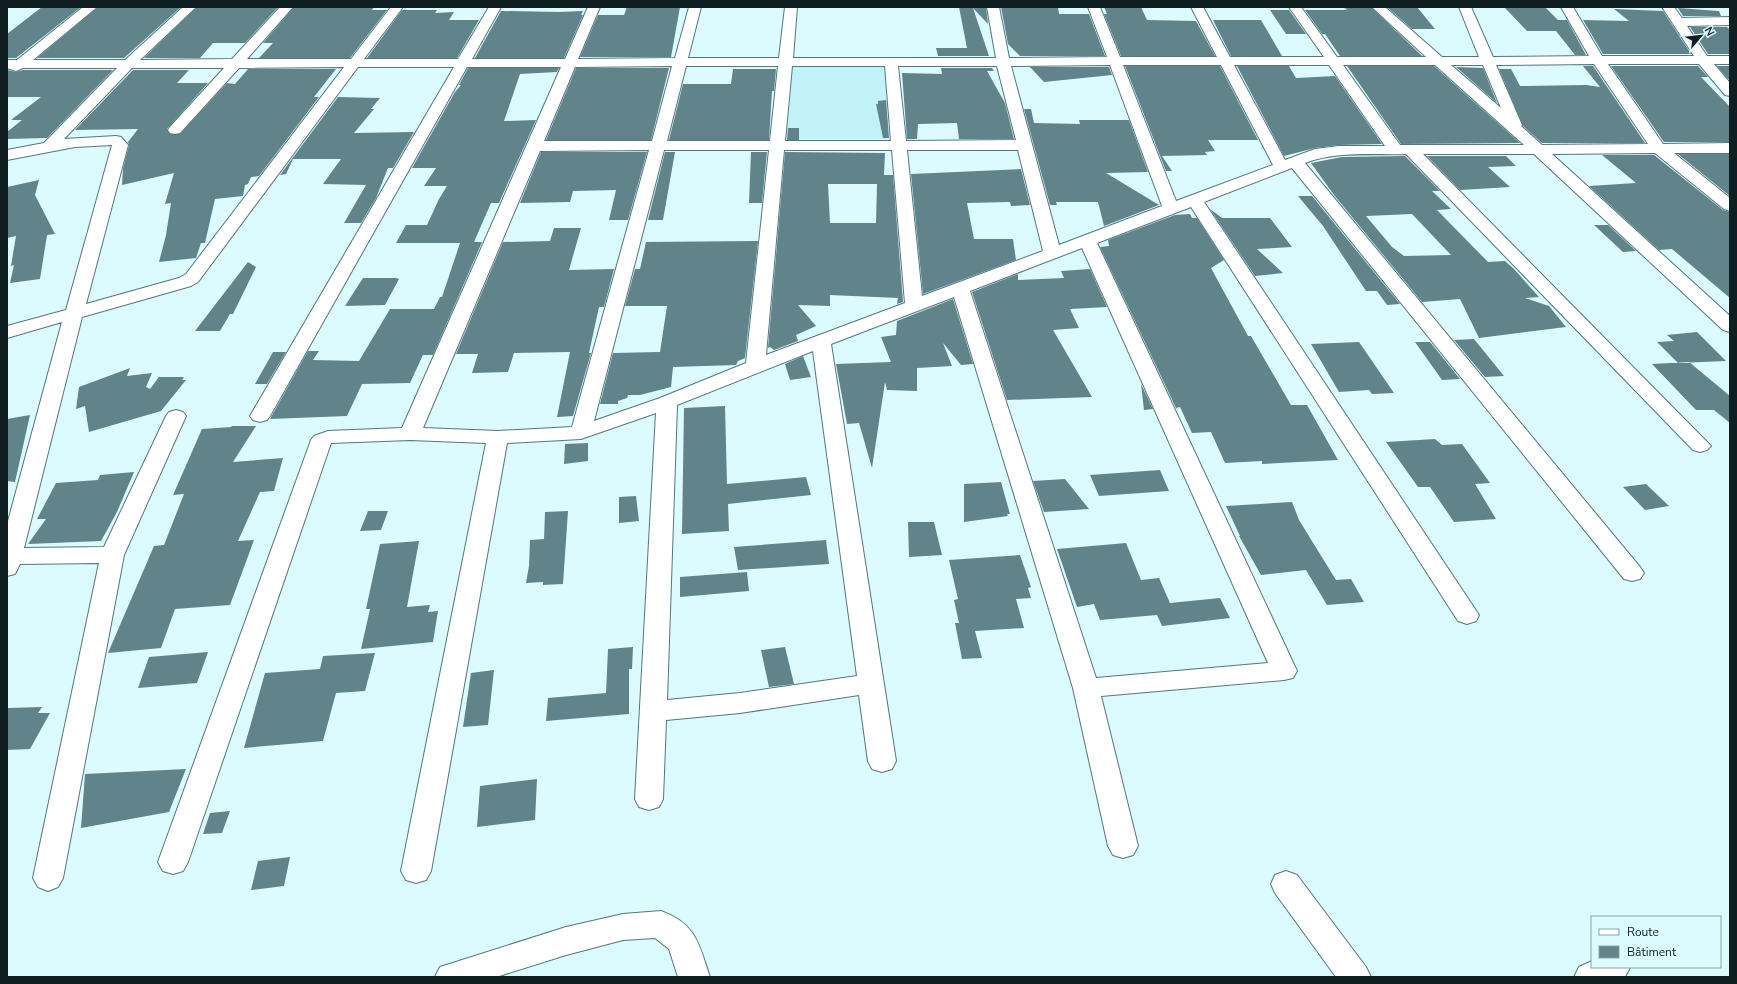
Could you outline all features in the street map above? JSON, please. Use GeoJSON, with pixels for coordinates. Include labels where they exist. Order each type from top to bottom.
{"type":"FeatureCollection","features":[{"type":"Feature","properties":{"kind":"street"},"geometry":{"type":"LineString","coordinates":[[7,74],[13,64],[91,7]]}},
{"type":"Feature","properties":{"kind":"street"},"geometry":{"type":"LineString","coordinates":[[49,147],[129,63],[190,7]]}},
{"type":"Feature","properties":{"kind":"street"},"geometry":{"type":"LineString","coordinates":[[175,130],[288,7]]}},
{"type":"Feature","properties":{"kind":"street"},"geometry":{"type":"LineString","coordinates":[[7,332],[185,282],[192,278],[397,7]]}},
{"type":"Feature","properties":{"kind":"street"},"geometry":{"type":"LineString","coordinates":[[260,416],[495,7]]}},
{"type":"Feature","properties":{"kind":"street"},"geometry":{"type":"LineString","coordinates":[[410,434],[594,7]]}},
{"type":"Feature","properties":{"kind":"street"},"geometry":{"type":"LineString","coordinates":[[581,433],[695,7]]}},
{"type":"Feature","properties":{"kind":"street"},"geometry":{"type":"LineString","coordinates":[[755,366],[791,7]]}},
{"type":"Feature","properties":{"kind":"street"},"geometry":{"type":"LineString","coordinates":[[993,7],[1003,61],[1052,253]]}},
{"type":"Feature","properties":{"kind":"street"},"geometry":{"type":"LineString","coordinates":[[1094,7],[1171,208]]}},
{"type":"Feature","properties":{"kind":"street"},"geometry":{"type":"LineString","coordinates":[[1197,7],[1224,61],[1288,163],[1632,573]]}},
{"type":"Feature","properties":{"kind":"street"},"geometry":{"type":"LineString","coordinates":[[1295,7],[1333,61],[1403,150],[1700,446]]}},
{"type":"Feature","properties":{"kind":"street"},"geometry":{"type":"LineString","coordinates":[[1378,7],[1538,149],[1730,326]]}},
{"type":"Feature","properties":{"kind":"street"},"geometry":{"type":"LineString","coordinates":[[1465,7],[1518,132]]}},
{"type":"Feature","properties":{"kind":"street"},"geometry":{"type":"LineString","coordinates":[[1567,7],[1598,60],[1658,148],[1730,206]]}},
{"type":"Feature","properties":{"kind":"street"},"geometry":{"type":"LineString","coordinates":[[1668,7],[1703,60],[1730,92]]}},
{"type":"Feature","properties":{"kind":"street"},"geometry":{"type":"LineString","coordinates":[[1678,22],[1730,21]]}},
{"type":"Feature","properties":{"kind":"street"},"geometry":{"type":"LineString","coordinates":[[13,64],[1730,60]]}},
{"type":"Feature","properties":{"kind":"street"},"geometry":{"type":"LineString","coordinates":[[891,62],[914,305]]}},
{"type":"Feature","properties":{"kind":"street"},"geometry":{"type":"LineString","coordinates":[[7,155],[49,147],[102,140],[116,140],[120,145],[74,313],[9,562],[112,555]]}},
{"type":"Feature","properties":{"kind":"street"},"geometry":{"type":"LineString","coordinates":[[535,146],[1024,145]]}},
{"type":"Feature","properties":{"kind":"street"},"geometry":{"type":"LineString","coordinates":[[173,862],[321,440],[328,437],[410,434],[498,437],[581,433],[667,402],[755,366],[914,305],[1315,154],[1339,151],[1403,150],[1730,148]]}},
{"type":"Feature","properties":{"kind":"street"},"geometry":{"type":"LineString","coordinates":[[1194,199],[1467,615]]}},
{"type":"Feature","properties":{"kind":"street"},"geometry":{"type":"LineString","coordinates":[[1086,688],[1284,671],[1087,240]]}},
{"type":"Feature","properties":{"kind":"street"},"geometry":{"type":"LineString","coordinates":[[960,288],[1086,688],[1123,846]]}},
{"type":"Feature","properties":{"kind":"street"},"geometry":{"type":"LineString","coordinates":[[821,341],[882,761]]}},
{"type":"Feature","properties":{"kind":"street"},"geometry":{"type":"LineString","coordinates":[[649,799],[667,402]]}},
{"type":"Feature","properties":{"kind":"street"},"geometry":{"type":"LineString","coordinates":[[48,878],[112,555],[176,416]]}},
{"type":"Feature","properties":{"kind":"street"},"geometry":{"type":"LineString","coordinates":[[416,871],[498,437]]}},
{"type":"Feature","properties":{"kind":"street"},"geometry":{"type":"LineString","coordinates":[[653,711],[740,703],[871,684]]}},
{"type":"Feature","properties":{"kind":"street"},"geometry":{"type":"LineString","coordinates":[[1286,884],[1355,977]]}},
{"type":"Feature","properties":{"kind":"street"},"geometry":{"type":"LineString","coordinates":[[451,977],[566,941],[623,927],[661,924],[682,941],[694,977]]}},
{"type":"Feature","properties":{"kind":"street"},"geometry":{"type":"LineString","coordinates":[[1590,977],[1612,968]]}},
{"type":"Feature","properties":{"kind":"shaded area"},"geometry":{"type":"Polygon","coordinates":[[[791,67],[885,67],[889,139],[784,139],[791,67]]]}},
{"type":"Feature","properties":{"kind":"building"},"geometry":{"type":"Polygon","coordinates":[[[42,7],[81,7],[16,58],[7,58],[7,34],[42,7]]]}},
{"type":"Feature","properties":{"kind":"building"},"geometry":{"type":"Polygon","coordinates":[[[98,7],[181,7],[124,58],[37,58],[98,7]]]}},
{"type":"Feature","properties":{"kind":"building"},"geometry":{"type":"Polygon","coordinates":[[[197,7],[278,7],[245,43],[213,43],[200,58],[144,58],[197,7]]]}},
{"type":"Feature","properties":{"kind":"building"},"geometry":{"type":"Polygon","coordinates":[[[294,7],[374,7],[372,10],[387,10],[350,58],[259,58],[273,43],[263,43],[294,7]]]}},
{"type":"Feature","properties":{"kind":"building"},"geometry":{"type":"Polygon","coordinates":[[[627,7],[680,7],[671,57],[580,57],[598,15],[624,15],[627,7]]]}},
{"type":"Feature","properties":{"kind":"building"},"geometry":{"type":"Polygon","coordinates":[[[959,7],[986,7],[988,24],[973,8],[989,56],[938,56],[936,48],[967,48],[959,7]]]}},
{"type":"Feature","properties":{"kind":"building"},"geometry":{"type":"Polygon","coordinates":[[[1001,7],[1058,7],[1059,14],[1089,14],[1105,56],[1020,56],[1008,44],[1001,7]]]}},
{"type":"Feature","properties":{"kind":"building"},"geometry":{"type":"Polygon","coordinates":[[[1104,7],[1141,7],[1147,20],[1196,21],[1215,56],[1121,56],[1104,14],[1107,14],[1104,7]]]}},
{"type":"Feature","properties":{"kind":"building"},"geometry":{"type":"Polygon","coordinates":[[[1344,7],[1371,7],[1422,56],[1340,56],[1325,34],[1322,34],[1305,10],[1347,10],[1344,7]]]}},
{"type":"Feature","properties":{"kind":"building"},"geometry":{"type":"Polygon","coordinates":[[[1387,7],[1417,7],[1435,29],[1412,29],[1387,7]]]}},
{"type":"Feature","properties":{"kind":"building"},"geometry":{"type":"Polygon","coordinates":[[[1545,7],[1558,20],[1567,20],[1586,55],[1575,55],[1556,31],[1527,31],[1505,8],[1545,7]]]}},
{"type":"Feature","properties":{"kind":"building"},"geometry":{"type":"Polygon","coordinates":[[[1678,8],[1719,11],[1721,16],[1683,16],[1678,8]]]}},
{"type":"Feature","properties":{"kind":"building"},"geometry":{"type":"Polygon","coordinates":[[[1614,9],[1663,11],[1691,54],[1603,54],[1583,20],[1629,21],[1614,9]]]}},
{"type":"Feature","properties":{"kind":"building"},"geometry":{"type":"Polygon","coordinates":[[[402,10],[437,10],[435,13],[454,12],[449,20],[479,20],[457,58],[367,58],[402,10]]]}},
{"type":"Feature","properties":{"kind":"building"},"geometry":{"type":"Polygon","coordinates":[[[1270,10],[1289,10],[1306,34],[1286,34],[1270,10]]]}},
{"type":"Feature","properties":{"kind":"building"},"geometry":{"type":"Polygon","coordinates":[[[501,11],[583,11],[581,15],[583,15],[564,58],[475,58],[501,11]]]}},
{"type":"Feature","properties":{"kind":"building"},"geometry":{"type":"Polygon","coordinates":[[[1213,20],[1261,20],[1282,56],[1231,56],[1213,20]]]}},
{"type":"Feature","properties":{"kind":"building"},"geometry":{"type":"Polygon","coordinates":[[[1690,27],[1727,27],[1730,30],[1730,54],[1708,54],[1690,27]]]}},
{"type":"Feature","properties":{"kind":"building"},"geometry":{"type":"Polygon","coordinates":[[[1125,66],[1220,66],[1258,140],[1208,140],[1215,151],[1205,152],[1207,155],[1162,156],[1172,171],[1166,171],[1125,66]]]}},
{"type":"Feature","properties":{"kind":"building"},"geometry":{"type":"Polygon","coordinates":[[[1237,66],[1289,66],[1296,78],[1335,76],[1382,144],[1339,145],[1315,148],[1284,156],[1237,66]]]}},
{"type":"Feature","properties":{"kind":"building"},"geometry":{"type":"Polygon","coordinates":[[[1347,66],[1434,66],[1520,143],[1401,144],[1347,66]]]}},
{"type":"Feature","properties":{"kind":"building"},"geometry":{"type":"Polygon","coordinates":[[[1583,66],[1593,66],[1645,143],[1542,143],[1523,126],[1499,69],[1511,69],[1520,86],[1586,85],[1600,87],[1583,66]]]}},
{"type":"Feature","properties":{"kind":"building"},"geometry":{"type":"Polygon","coordinates":[[[1611,66],[1698,66],[1708,77],[1701,77],[1730,107],[1730,142],[1664,142],[1611,66]]]}},
{"type":"Feature","properties":{"kind":"building"},"geometry":{"type":"Polygon","coordinates":[[[1717,66],[1730,66],[1730,79],[1728,79],[1717,66]]]}},
{"type":"Feature","properties":{"kind":"building"},"geometry":{"type":"Polygon","coordinates":[[[1030,67],[1109,67],[1112,75],[1044,82],[1030,67]]]}},
{"type":"Feature","properties":{"kind":"building"},"geometry":{"type":"Polygon","coordinates":[[[1456,67],[1483,68],[1497,103],[1456,67]]]}},
{"type":"Feature","properties":{"kind":"building"},"geometry":{"type":"Polygon","coordinates":[[[468,68],[559,68],[557,72],[520,74],[504,121],[536,120],[499,203],[491,203],[474,242],[482,242],[433,355],[423,355],[410,383],[362,384],[347,416],[270,419],[308,351],[319,351],[313,360],[359,361],[390,309],[434,309],[440,297],[442,297],[460,243],[396,243],[406,225],[427,225],[447,186],[424,186],[436,168],[412,168],[455,92],[461,85],[459,85],[468,68]]]}},
{"type":"Feature","properties":{"kind":"building"},"geometry":{"type":"Polygon","coordinates":[[[576,68],[669,68],[651,140],[546,140],[576,68]]]}},
{"type":"Feature","properties":{"kind":"building"},"geometry":{"type":"Polygon","coordinates":[[[941,68],[992,68],[994,71],[987,71],[1005,103],[1014,139],[959,139],[957,123],[918,124],[917,139],[907,139],[902,73],[942,74],[941,68]]]}},
{"type":"Feature","properties":{"kind":"building"},"geometry":{"type":"Polygon","coordinates":[[[248,69],[336,69],[314,97],[319,97],[259,176],[251,177],[248,184],[245,185],[243,196],[215,199],[205,243],[201,243],[196,258],[159,262],[166,235],[171,203],[165,204],[174,173],[122,185],[123,169],[129,145],[128,142],[138,129],[75,130],[133,70],[189,70],[177,83],[208,83],[167,129],[170,134],[180,134],[227,83],[235,84],[248,69]]]}},
{"type":"Feature","properties":{"kind":"building"},"geometry":{"type":"Polygon","coordinates":[[[733,69],[776,69],[774,91],[772,91],[769,140],[669,140],[683,84],[731,84],[733,69]]]}},
{"type":"Feature","properties":{"kind":"building"},"geometry":{"type":"Polygon","coordinates":[[[7,70],[16,72],[23,70],[113,70],[47,138],[7,139],[7,132],[22,120],[11,120],[41,97],[7,97],[7,70]]]}},
{"type":"Feature","properties":{"kind":"building"},"geometry":{"type":"Polygon","coordinates":[[[338,97],[380,98],[371,109],[374,109],[354,133],[414,132],[393,168],[388,168],[376,198],[361,223],[344,223],[366,185],[323,184],[341,159],[293,159],[286,174],[280,175],[338,97]]]}},
{"type":"Feature","properties":{"kind":"building"},"geometry":{"type":"Polygon","coordinates":[[[886,100],[889,138],[883,138],[876,104],[878,104],[878,101],[886,100]]]}},
{"type":"Feature","properties":{"kind":"building"},"geometry":{"type":"Polygon","coordinates":[[[1024,109],[1031,109],[1034,123],[1080,124],[1079,120],[1129,120],[1148,172],[1106,173],[1159,205],[1104,226],[1098,202],[1056,202],[1057,205],[1050,205],[1024,109]]]}},
{"type":"Feature","properties":{"kind":"building"},"geometry":{"type":"Polygon","coordinates":[[[788,128],[799,128],[799,140],[787,140],[788,128]]]}},
{"type":"Feature","properties":{"kind":"building"},"geometry":{"type":"Polygon","coordinates":[[[541,152],[647,152],[628,220],[609,220],[616,190],[573,191],[570,202],[520,203],[541,152]]]}},
{"type":"Feature","properties":{"kind":"building"},"geometry":{"type":"Polygon","coordinates":[[[665,152],[675,152],[663,220],[648,220],[665,152]]]}},
{"type":"Feature","properties":{"kind":"building"},"geometry":{"type":"Polygon","coordinates":[[[751,152],[767,152],[762,203],[749,203],[751,152]]]}},
{"type":"Feature","properties":{"kind":"building"},"geometry":{"type":"Polygon","coordinates":[[[785,152],[885,153],[884,175],[893,175],[903,302],[897,304],[898,298],[830,295],[830,306],[798,305],[816,326],[796,335],[798,341],[774,350],[770,347],[768,348],[785,152]],[[828,184],[830,223],[876,223],[877,184],[828,184]]]}},
{"type":"Feature","properties":{"kind":"building"},"geometry":{"type":"Polygon","coordinates":[[[1678,154],[1730,154],[1730,196],[1678,154]]]}},
{"type":"Feature","properties":{"kind":"building"},"geometry":{"type":"Polygon","coordinates":[[[1602,155],[1654,155],[1723,210],[1730,212],[1730,298],[1672,249],[1659,250],[1589,186],[1636,183],[1602,155]]]}},
{"type":"Feature","properties":{"kind":"building"},"geometry":{"type":"Polygon","coordinates":[[[1405,156],[1440,191],[1432,191],[1451,209],[1437,210],[1488,262],[1505,261],[1514,269],[1539,297],[1525,298],[1549,306],[1566,327],[1479,338],[1460,299],[1422,302],[1334,195],[1311,163],[1342,157],[1405,156]],[[1412,214],[1366,216],[1392,247],[1404,256],[1451,255],[1412,214]]]}},
{"type":"Feature","properties":{"kind":"building"},"geometry":{"type":"Polygon","coordinates":[[[1427,156],[1506,156],[1516,166],[1488,167],[1510,187],[1460,190],[1427,156]]]}},
{"type":"Feature","properties":{"kind":"building"},"geometry":{"type":"Polygon","coordinates":[[[1021,169],[1030,205],[1011,206],[1010,202],[967,203],[974,239],[1013,239],[1016,260],[923,294],[911,174],[1021,169]]]}},
{"type":"Feature","properties":{"kind":"building"},"geometry":{"type":"Polygon","coordinates":[[[39,180],[35,195],[55,234],[47,235],[40,279],[10,283],[14,265],[11,266],[16,236],[7,238],[7,187],[39,180]]]}},
{"type":"Feature","properties":{"kind":"building"},"geometry":{"type":"Polygon","coordinates":[[[1298,196],[1312,196],[1400,304],[1387,305],[1377,291],[1366,291],[1323,226],[1298,196]]]}},
{"type":"Feature","properties":{"kind":"building"},"geometry":{"type":"Polygon","coordinates":[[[1210,209],[1222,218],[1270,218],[1292,247],[1257,249],[1283,273],[1255,276],[1210,209]]]}},
{"type":"Feature","properties":{"kind":"building"},"geometry":{"type":"Polygon","coordinates":[[[1190,214],[1192,218],[1197,218],[1224,260],[1211,268],[1248,336],[1251,336],[1291,405],[1307,405],[1338,460],[1262,464],[1262,461],[1225,463],[1211,432],[1192,433],[1180,407],[1176,408],[1100,247],[1109,246],[1108,240],[1175,215],[1190,214]]]}},
{"type":"Feature","properties":{"kind":"building"},"geometry":{"type":"Polygon","coordinates":[[[1594,225],[1608,225],[1636,251],[1623,252],[1594,225]]]}},
{"type":"Feature","properties":{"kind":"building"},"geometry":{"type":"Polygon","coordinates":[[[554,228],[581,228],[569,270],[614,269],[604,307],[599,307],[589,353],[591,353],[573,416],[557,417],[570,352],[514,353],[508,372],[472,373],[478,354],[456,354],[503,242],[550,241],[554,228]]]}},
{"type":"Feature","properties":{"kind":"building"},"geometry":{"type":"Polygon","coordinates":[[[758,241],[745,358],[738,361],[736,365],[673,367],[671,387],[640,395],[628,395],[627,398],[618,401],[618,404],[600,404],[613,353],[660,352],[667,306],[625,306],[635,269],[640,269],[646,242],[758,241]]]}},
{"type":"Feature","properties":{"kind":"building"},"geometry":{"type":"Polygon","coordinates":[[[248,262],[256,267],[233,314],[230,314],[220,331],[195,331],[248,262]]]}},
{"type":"Feature","properties":{"kind":"building"},"geometry":{"type":"Polygon","coordinates":[[[1090,269],[1107,307],[1070,309],[1079,328],[1053,330],[1092,397],[1007,400],[972,292],[1018,274],[1018,280],[1064,278],[1061,271],[1090,269]]]}},
{"type":"Feature","properties":{"kind":"building"},"geometry":{"type":"Polygon","coordinates":[[[363,278],[399,279],[385,305],[345,306],[363,278]]]}},
{"type":"Feature","properties":{"kind":"building"},"geometry":{"type":"Polygon","coordinates":[[[953,299],[973,364],[961,365],[943,343],[952,366],[917,368],[917,391],[887,390],[885,382],[872,468],[859,423],[847,424],[836,364],[891,362],[881,337],[896,335],[897,321],[953,299]]]}},
{"type":"Feature","properties":{"kind":"building"},"geometry":{"type":"Polygon","coordinates":[[[1697,332],[1726,361],[1678,363],[1657,342],[1674,341],[1667,335],[1697,332]]]}},
{"type":"Feature","properties":{"kind":"building"},"geometry":{"type":"Polygon","coordinates":[[[1474,339],[1504,376],[1485,377],[1454,340],[1474,339]]]}},
{"type":"Feature","properties":{"kind":"building"},"geometry":{"type":"Polygon","coordinates":[[[1359,342],[1394,393],[1372,394],[1369,390],[1339,392],[1311,344],[1359,342]]]}},
{"type":"Feature","properties":{"kind":"building"},"geometry":{"type":"Polygon","coordinates":[[[1415,342],[1430,342],[1460,379],[1442,380],[1415,342]]]}},
{"type":"Feature","properties":{"kind":"building"},"geometry":{"type":"Polygon","coordinates":[[[273,352],[286,352],[267,384],[255,384],[273,352]]]}},
{"type":"Feature","properties":{"kind":"building"},"geometry":{"type":"Polygon","coordinates":[[[803,356],[811,377],[790,380],[785,364],[803,356]]]}},
{"type":"Feature","properties":{"kind":"building"},"geometry":{"type":"Polygon","coordinates":[[[1689,362],[1730,396],[1730,423],[1714,410],[1696,410],[1652,364],[1689,362]]]}},
{"type":"Feature","properties":{"kind":"building"},"geometry":{"type":"Polygon","coordinates":[[[130,368],[127,376],[152,373],[146,387],[150,389],[159,377],[184,377],[182,380],[186,380],[161,411],[89,432],[85,406],[76,409],[79,387],[130,368]]]}},
{"type":"Feature","properties":{"kind":"building"},"geometry":{"type":"Polygon","coordinates":[[[1141,384],[1153,409],[1144,410],[1141,384]]]}},
{"type":"Feature","properties":{"kind":"building"},"geometry":{"type":"Polygon","coordinates":[[[725,406],[727,484],[806,477],[811,495],[728,504],[729,531],[682,534],[684,408],[725,406]]]}},
{"type":"Feature","properties":{"kind":"building"},"geometry":{"type":"Polygon","coordinates":[[[30,415],[15,482],[7,481],[7,419],[30,415]]]}},
{"type":"Feature","properties":{"kind":"building"},"geometry":{"type":"Polygon","coordinates":[[[232,426],[256,426],[233,462],[283,458],[274,491],[260,492],[238,541],[254,540],[230,605],[175,609],[161,648],[108,653],[154,546],[164,545],[184,494],[173,495],[202,429],[232,426]]]}},
{"type":"Feature","properties":{"kind":"building"},"geometry":{"type":"Polygon","coordinates":[[[1435,439],[1442,445],[1462,444],[1490,483],[1475,484],[1496,519],[1454,522],[1430,487],[1418,487],[1386,442],[1435,439]]]}},
{"type":"Feature","properties":{"kind":"building"},"geometry":{"type":"Polygon","coordinates":[[[588,443],[588,461],[564,464],[565,444],[588,443]]]}},
{"type":"Feature","properties":{"kind":"building"},"geometry":{"type":"Polygon","coordinates":[[[1160,470],[1169,491],[1099,496],[1090,475],[1160,470]]]}},
{"type":"Feature","properties":{"kind":"building"},"geometry":{"type":"Polygon","coordinates":[[[134,472],[117,512],[101,541],[28,544],[46,519],[37,519],[56,483],[98,480],[100,475],[134,472]]]}},
{"type":"Feature","properties":{"kind":"building"},"geometry":{"type":"Polygon","coordinates":[[[1065,479],[1089,509],[1044,512],[1033,481],[1065,479]]]}},
{"type":"Feature","properties":{"kind":"building"},"geometry":{"type":"Polygon","coordinates":[[[1001,482],[1010,514],[1007,514],[1008,516],[964,522],[964,484],[1001,482]]]}},
{"type":"Feature","properties":{"kind":"building"},"geometry":{"type":"Polygon","coordinates":[[[1646,484],[1669,506],[1645,510],[1623,487],[1646,484]]]}},
{"type":"Feature","properties":{"kind":"building"},"geometry":{"type":"Polygon","coordinates":[[[636,496],[639,521],[619,523],[619,497],[636,496]]]}},
{"type":"Feature","properties":{"kind":"building"},"geometry":{"type":"Polygon","coordinates":[[[1292,502],[1299,520],[1336,580],[1351,579],[1364,602],[1327,605],[1306,570],[1261,575],[1239,536],[1226,506],[1292,502]]]}},
{"type":"Feature","properties":{"kind":"building"},"geometry":{"type":"Polygon","coordinates":[[[368,511],[388,511],[381,530],[360,531],[368,511]]]}},
{"type":"Feature","properties":{"kind":"building"},"geometry":{"type":"Polygon","coordinates":[[[568,511],[563,584],[543,585],[543,582],[526,583],[529,566],[530,540],[544,539],[545,512],[568,511]]]}},
{"type":"Feature","properties":{"kind":"building"},"geometry":{"type":"Polygon","coordinates":[[[908,522],[934,522],[942,555],[909,557],[908,522]]]}},
{"type":"Feature","properties":{"kind":"building"},"geometry":{"type":"Polygon","coordinates":[[[826,540],[829,564],[738,570],[734,547],[826,540]]]}},
{"type":"Feature","properties":{"kind":"building"},"geometry":{"type":"Polygon","coordinates":[[[419,541],[407,607],[430,605],[428,612],[438,611],[433,642],[361,649],[370,609],[366,609],[380,544],[419,541]]]}},
{"type":"Feature","properties":{"kind":"building"},"geometry":{"type":"Polygon","coordinates":[[[1126,543],[1141,580],[1159,578],[1170,603],[1220,598],[1230,618],[1162,626],[1157,615],[1100,620],[1094,604],[1077,607],[1057,549],[1126,543]]]}},
{"type":"Feature","properties":{"kind":"building"},"geometry":{"type":"Polygon","coordinates":[[[1020,555],[1031,587],[1028,588],[1031,598],[1016,599],[1024,628],[975,631],[982,658],[962,659],[955,623],[959,623],[954,600],[958,599],[949,560],[1020,555]]]}},
{"type":"Feature","properties":{"kind":"building"},"geometry":{"type":"Polygon","coordinates":[[[747,572],[749,591],[680,597],[680,577],[747,572]]]}},
{"type":"Feature","properties":{"kind":"building"},"geometry":{"type":"Polygon","coordinates":[[[633,647],[632,669],[629,669],[629,714],[546,721],[548,698],[606,693],[608,649],[633,647]]]}},
{"type":"Feature","properties":{"kind":"building"},"geometry":{"type":"Polygon","coordinates":[[[785,647],[794,684],[769,687],[761,650],[785,647]]]}},
{"type":"Feature","properties":{"kind":"building"},"geometry":{"type":"Polygon","coordinates":[[[208,652],[197,683],[138,688],[149,657],[208,652]]]}},
{"type":"Feature","properties":{"kind":"building"},"geometry":{"type":"Polygon","coordinates":[[[375,653],[365,691],[336,693],[323,741],[244,748],[265,673],[320,669],[323,656],[375,653]]]}},
{"type":"Feature","properties":{"kind":"building"},"geometry":{"type":"Polygon","coordinates":[[[494,670],[488,725],[463,727],[471,673],[494,670]]]}},
{"type":"Feature","properties":{"kind":"building"},"geometry":{"type":"Polygon","coordinates":[[[42,707],[38,713],[50,713],[30,749],[7,750],[7,708],[42,707]]]}},
{"type":"Feature","properties":{"kind":"building"},"geometry":{"type":"Polygon","coordinates":[[[186,769],[169,812],[81,828],[85,774],[186,769]]]}},
{"type":"Feature","properties":{"kind":"building"},"geometry":{"type":"Polygon","coordinates":[[[537,779],[535,820],[477,827],[480,786],[537,779]]]}},
{"type":"Feature","properties":{"kind":"building"},"geometry":{"type":"Polygon","coordinates":[[[230,811],[222,833],[203,834],[210,813],[230,811]]]}},
{"type":"Feature","properties":{"kind":"building"},"geometry":{"type":"Polygon","coordinates":[[[290,857],[284,886],[251,890],[258,861],[290,857]]]}}]}
